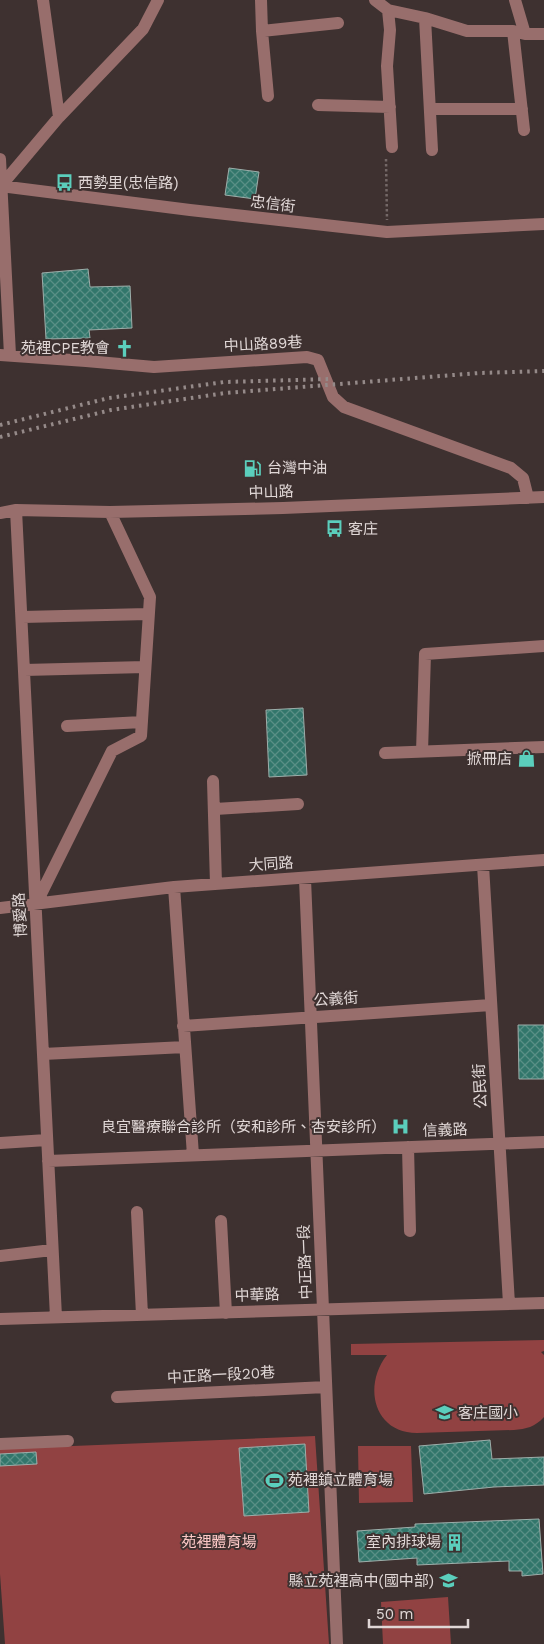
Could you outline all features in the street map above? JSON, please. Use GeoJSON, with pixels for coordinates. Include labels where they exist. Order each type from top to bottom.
{"type":"FeatureCollection","features":[{"type":"Feature","properties":{"kind":"street"},"geometry":{"type":"LineString","coordinates":[[43,0],[58,117]]}},
{"type":"Feature","properties":{"kind":"street"},"geometry":{"type":"LineString","coordinates":[[0,186],[58,117],[143,29],[158,0]]}},
{"type":"Feature","properties":{"kind":"street"},"geometry":{"type":"LineString","coordinates":[[261,0],[268,96]]}},
{"type":"Feature","properties":{"kind":"street"},"geometry":{"type":"LineString","coordinates":[[375,0],[388,10],[425,18],[467,31],[544,34]]}},
{"type":"Feature","properties":{"kind":"street"},"geometry":{"type":"LineString","coordinates":[[515,0],[519,32],[524,130]]}},
{"type":"Feature","properties":{"kind":"street"},"geometry":{"type":"LineString","coordinates":[[388,10],[390,30],[387,66],[392,147]]}},
{"type":"Feature","properties":{"kind":"street"},"geometry":{"type":"LineString","coordinates":[[425,18],[432,150]]}},
{"type":"Feature","properties":{"kind":"street"},"geometry":{"type":"LineString","coordinates":[[262,31],[338,23]]}},
{"type":"Feature","properties":{"kind":"street"},"geometry":{"type":"LineString","coordinates":[[318,104],[390,107]]}},
{"type":"Feature","properties":{"kind":"street"},"geometry":{"type":"LineString","coordinates":[[430,109],[522,109]]}},
{"type":"Feature","properties":{"kind":"street"},"geometry":{"type":"LineString","coordinates":[[0,159],[5,355]]}},
{"type":"Feature","properties":{"kind":"street","name":"忠信街"},"geometry":{"type":"LineString","coordinates":[[0,186],[387,232],[544,224]]}},
{"type":"Feature","properties":{"kind":"street","name":"中山路89巷"},"geometry":{"type":"LineString","coordinates":[[5,355],[154,367],[307,357],[318,360],[333,398],[344,407],[511,468],[523,478],[528,498]]}},
{"type":"Feature","properties":{"kind":"street","name":"中山路"},"geometry":{"type":"LineString","coordinates":[[0,513],[16,510],[110,512],[283,508],[544,498]]}},
{"type":"Feature","properties":{"kind":"street","name":"博愛路"},"geometry":{"type":"LineString","coordinates":[[16,510],[56,1318]]}},
{"type":"Feature","properties":{"kind":"street"},"geometry":{"type":"LineString","coordinates":[[36,904],[112,751],[141,736],[150,597],[110,512]]}},
{"type":"Feature","properties":{"kind":"street"},"geometry":{"type":"LineString","coordinates":[[22,617],[148,614]]}},
{"type":"Feature","properties":{"kind":"street"},"geometry":{"type":"LineString","coordinates":[[422,752],[425,654],[544,646]]}},
{"type":"Feature","properties":{"kind":"street"},"geometry":{"type":"LineString","coordinates":[[24,670],[145,667]]}},
{"type":"Feature","properties":{"kind":"street"},"geometry":{"type":"LineString","coordinates":[[67,726],[142,722]]}},
{"type":"Feature","properties":{"kind":"street"},"geometry":{"type":"LineString","coordinates":[[385,753],[544,747]]}},
{"type":"Feature","properties":{"kind":"street"},"geometry":{"type":"LineString","coordinates":[[214,782],[216,884]]}},
{"type":"Feature","properties":{"kind":"street"},"geometry":{"type":"LineString","coordinates":[[215,809],[298,804]]}},
{"type":"Feature","properties":{"kind":"street","name":"大同路"},"geometry":{"type":"LineString","coordinates":[[0,908],[216,884],[544,860]]}},
{"type":"Feature","properties":{"kind":"street","name":"公民街"},"geometry":{"type":"LineString","coordinates":[[483,865],[509,1304]]}},
{"type":"Feature","properties":{"kind":"street","name":"中正路一段"},"geometry":{"type":"LineString","coordinates":[[305,878],[337,1644]]}},
{"type":"Feature","properties":{"kind":"street"},"geometry":{"type":"LineString","coordinates":[[174,888],[193,1155]]}},
{"type":"Feature","properties":{"kind":"street","name":"公義街"},"geometry":{"type":"LineString","coordinates":[[184,1026],[492,1005]]}},
{"type":"Feature","properties":{"kind":"street"},"geometry":{"type":"LineString","coordinates":[[43,1054],[185,1047]]}},
{"type":"Feature","properties":{"kind":"street"},"geometry":{"type":"LineString","coordinates":[[0,1143],[47,1140]]}},
{"type":"Feature","properties":{"kind":"street","name":"信義路"},"geometry":{"type":"LineString","coordinates":[[48,1161],[544,1142]]}},
{"type":"Feature","properties":{"kind":"street"},"geometry":{"type":"LineString","coordinates":[[408,1147],[410,1231]]}},
{"type":"Feature","properties":{"kind":"street"},"geometry":{"type":"LineString","coordinates":[[137,1212],[142,1315]]}},
{"type":"Feature","properties":{"kind":"street"},"geometry":{"type":"LineString","coordinates":[[221,1220],[226,1313]]}},
{"type":"Feature","properties":{"kind":"street"},"geometry":{"type":"LineString","coordinates":[[0,1256],[52,1250]]}},
{"type":"Feature","properties":{"kind":"street","name":"中華路"},"geometry":{"type":"LineString","coordinates":[[0,1319],[544,1304]]}},
{"type":"Feature","properties":{"kind":"street","name":"中正路一段20巷"},"geometry":{"type":"LineString","coordinates":[[118,1397],[326,1387]]}},
{"type":"Feature","properties":{"kind":"street"},"geometry":{"type":"LineString","coordinates":[[0,1444],[68,1441]]}},
{"type":"Feature","properties":{"kind":"path"},"geometry":{"type":"LineString","coordinates":[[386,159],[387,232]]}},
{"type":"Feature","properties":{"kind":"green space"},"geometry":{"type":"Polygon","coordinates":[[[544,1340],[544,1351],[541,1352],[544,1355],[544,1417],[530,1427],[514,1430],[417,1433],[402,1431],[390,1425],[376,1405],[374,1393],[375,1380],[387,1355],[351,1355],[351,1344],[544,1340]]]}},
{"type":"Feature","properties":{"kind":"green space","name":"苑裡體育場"},"geometry":{"type":"Polygon","coordinates":[[[315,1436],[329,1644],[5,1644],[0,1574],[0,1449],[315,1436]]]}},
{"type":"Feature","properties":{"kind":"green space"},"geometry":{"type":"Polygon","coordinates":[[[358,1446],[411,1446],[413,1502],[359,1503],[358,1446]]]}},
{"type":"Feature","properties":{"kind":"green space"},"geometry":{"type":"Polygon","coordinates":[[[448,1597],[451,1644],[383,1644],[381,1602],[448,1597]]]}},
{"type":"Feature","properties":{"kind":"building"},"geometry":{"type":"Polygon","coordinates":[[[229,168],[259,172],[255,199],[225,195],[229,168]]]}},
{"type":"Feature","properties":{"kind":"building"},"geometry":{"type":"Polygon","coordinates":[[[88,269],[90,287],[130,286],[132,328],[89,330],[90,338],[46,339],[42,273],[88,269]]]}},
{"type":"Feature","properties":{"kind":"building"},"geometry":{"type":"Polygon","coordinates":[[[303,708],[307,775],[269,777],[266,710],[303,708]]]}},
{"type":"Feature","properties":{"kind":"building"},"geometry":{"type":"Polygon","coordinates":[[[518,1025],[544,1025],[544,1079],[519,1079],[518,1025]]]}},
{"type":"Feature","properties":{"kind":"building"},"geometry":{"type":"Polygon","coordinates":[[[490,1440],[492,1459],[544,1457],[544,1485],[494,1487],[424,1494],[419,1446],[490,1440]]]}},
{"type":"Feature","properties":{"kind":"building","name":"苑裡鎮立體育場"},"geometry":{"type":"Polygon","coordinates":[[[305,1444],[309,1512],[244,1516],[239,1448],[305,1444]]]}},
{"type":"Feature","properties":{"kind":"building"},"geometry":{"type":"Polygon","coordinates":[[[36,1452],[37,1464],[0,1466],[0,1454],[36,1452]]]}},
{"type":"Feature","properties":{"kind":"building"},"geometry":{"type":"Polygon","coordinates":[[[539,1519],[543,1574],[522,1576],[522,1571],[509,1571],[509,1561],[417,1565],[417,1558],[359,1562],[357,1531],[415,1527],[415,1524],[539,1519]]]}},
{"type":"Feature","properties":{"kind":"railway"},"geometry":{"type":"LineString","coordinates":[[0,437],[111,410],[225,393],[479,373],[544,371]]}},
{"type":"Feature","properties":{"kind":"railway"},"geometry":{"type":"LineString","coordinates":[[0,425],[109,398],[224,382],[331,379]]}},
{"type":"Feature","properties":{"kind":"place","name":"西勢里(忠信路)"},"geometry":{"type":"Point","coordinates":[64,183]}},
{"type":"Feature","properties":{"kind":"place","name":"苑裡CPE教會"},"geometry":{"type":"Point","coordinates":[124,348]}},
{"type":"Feature","properties":{"kind":"place","name":"台灣中油"},"geometry":{"type":"Point","coordinates":[253,468]}},
{"type":"Feature","properties":{"kind":"place","name":"客庄"},"geometry":{"type":"Point","coordinates":[334,529]}},
{"type":"Feature","properties":{"kind":"place","name":"掀冊店"},"geometry":{"type":"Point","coordinates":[526,759]}},
{"type":"Feature","properties":{"kind":"place","name":"良宜醫療聯合診所（安和診所、杏安診所）"},"geometry":{"type":"Point","coordinates":[400,1127]}},
{"type":"Feature","properties":{"kind":"place","name":"客庄國小"},"geometry":{"type":"Point","coordinates":[444,1413]}},
{"type":"Feature","properties":{"kind":"place","name":"苑裡鎮立體育場"},"geometry":{"type":"Point","coordinates":[274,1480]}},
{"type":"Feature","properties":{"kind":"place","name":"室內排球場"},"geometry":{"type":"Point","coordinates":[455,1542]}},
{"type":"Feature","properties":{"kind":"place","name":"縣立苑裡高中(國中部)"},"geometry":{"type":"Point","coordinates":[448,1581]}}]}
